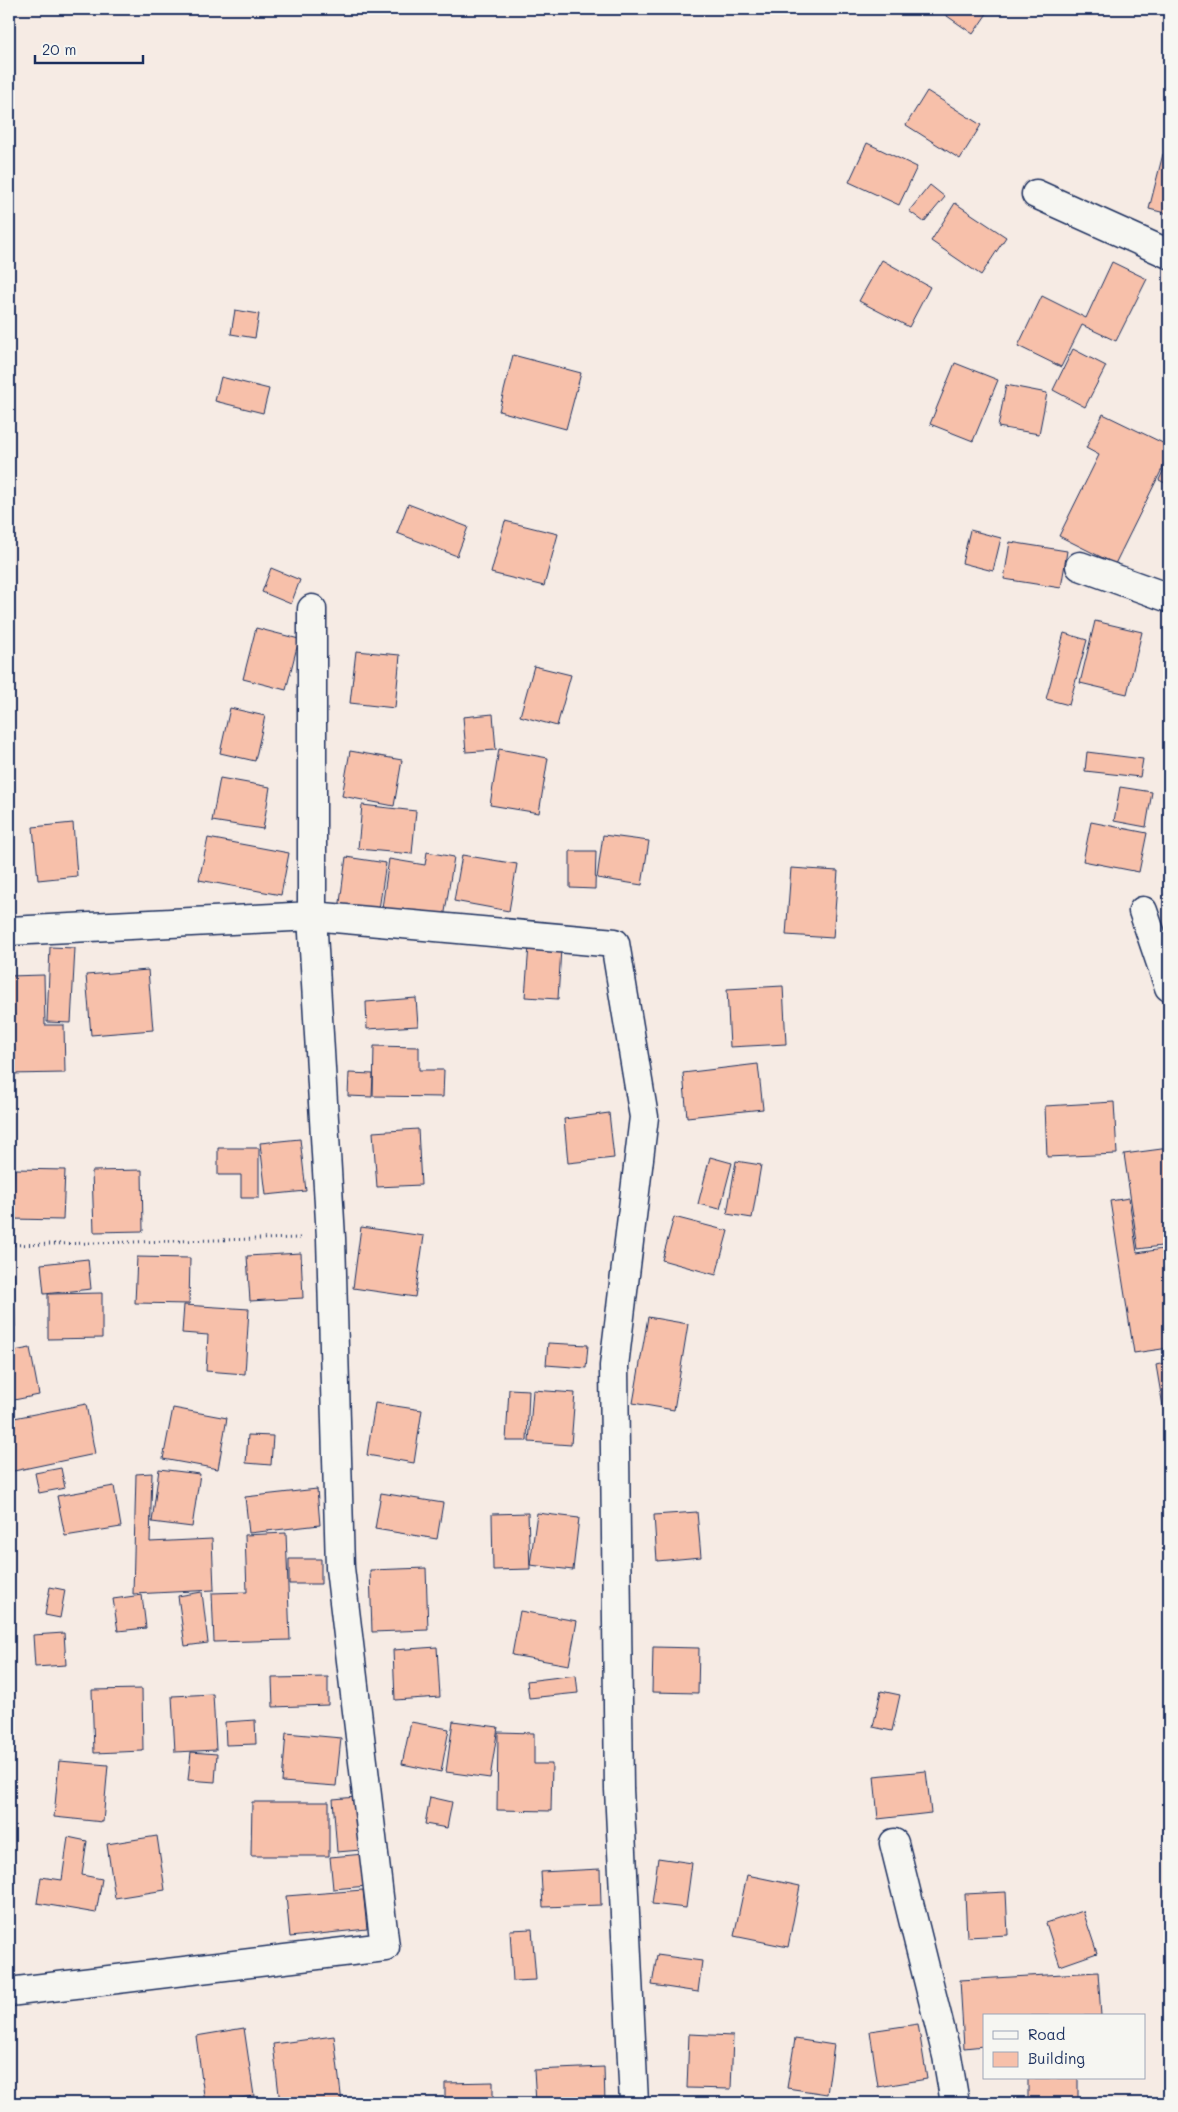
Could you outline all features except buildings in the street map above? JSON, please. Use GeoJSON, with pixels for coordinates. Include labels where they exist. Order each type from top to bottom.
{"type":"FeatureCollection","features":[{"type":"Feature","properties":{"kind":"street"},"geometry":{"type":"LineString","coordinates":[[1036,194],[1169,254]]}},
{"type":"Feature","properties":{"kind":"street"},"geometry":{"type":"LineString","coordinates":[[1080,566],[1169,598]]}},
{"type":"Feature","properties":{"kind":"street"},"geometry":{"type":"LineString","coordinates":[[9,1992],[385,1947],[340,1568],[331,1238],[312,916],[312,609]]}},
{"type":"Feature","properties":{"kind":"street"},"geometry":{"type":"LineString","coordinates":[[1144,911],[1169,987]]}},
{"type":"Feature","properties":{"kind":"street"},"geometry":{"type":"LineString","coordinates":[[9,931],[312,916],[615,943],[644,1117],[614,1366],[619,1789],[634,2103]]}},
{"type":"Feature","properties":{"kind":"street"},"geometry":{"type":"LineString","coordinates":[[894,1842],[947,2056],[955,2103]]}},
{"type":"Feature","properties":{"kind":"path"},"geometry":{"type":"LineString","coordinates":[[9,1245],[331,1238]]}}]}
